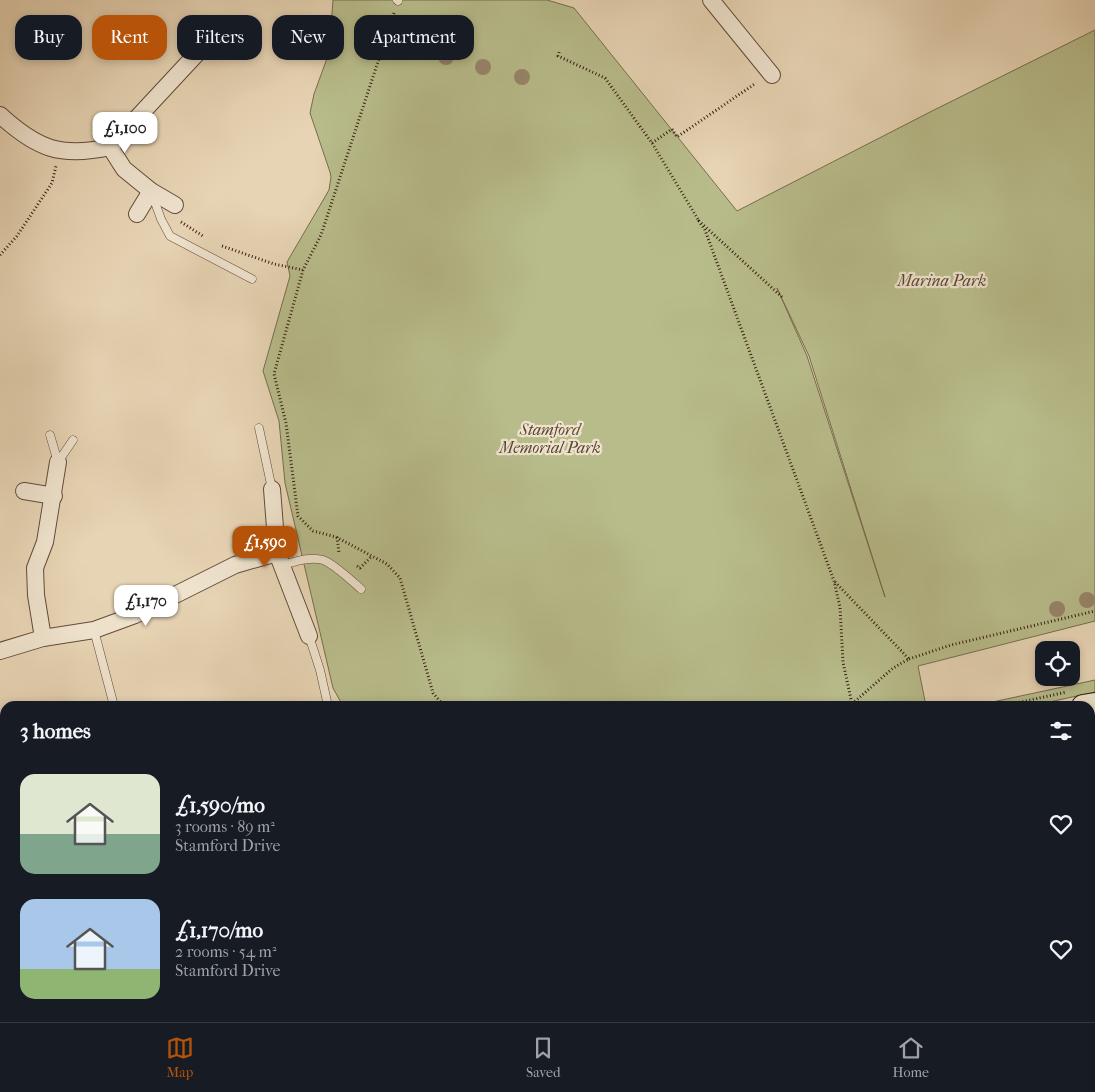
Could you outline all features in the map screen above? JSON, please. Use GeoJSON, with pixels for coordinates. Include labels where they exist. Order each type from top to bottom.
{"type":"FeatureCollection","features":[{"type":"Feature","properties":{"kind":"street"},"geometry":{"type":"LineString","coordinates":[[712,0],[772,75]]}},
{"type":"Feature","properties":{"kind":"street"},"geometry":{"type":"LineString","coordinates":[[0,115],[19,132],[43,146],[60,151],[88,152],[110,147],[191,60]]}},
{"type":"Feature","properties":{"kind":"street"},"geometry":{"type":"LineString","coordinates":[[110,147],[124,169],[151,191],[176,205]]}},
{"type":"Feature","properties":{"kind":"street"},"geometry":{"type":"LineString","coordinates":[[137,214],[151,191]]}},
{"type":"Feature","properties":{"kind":"street"},"geometry":{"type":"LineString","coordinates":[[43,638],[36,595],[35,568],[45,542],[54,496],[58,462]]}},
{"type":"Feature","properties":{"kind":"street"},"geometry":{"type":"LineString","coordinates":[[272,489],[279,559],[309,636]]}},
{"type":"Feature","properties":{"kind":"street"},"geometry":{"type":"LineString","coordinates":[[24,491],[54,496]]}},
{"type":"Feature","properties":{"kind":"street"},"geometry":{"type":"LineString","coordinates":[[0,651],[43,638],[94,630],[135,615],[235,565],[279,559]]}},
{"type":"Feature","properties":{"kind":"lane"},"geometry":{"type":"LineString","coordinates":[[151,191],[161,219],[170,236],[252,279]]}},
{"type":"Feature","properties":{"kind":"lane"},"geometry":{"type":"LineString","coordinates":[[259,428],[272,489]]}},
{"type":"Feature","properties":{"kind":"lane"},"geometry":{"type":"LineString","coordinates":[[50,435],[58,462]]}},
{"type":"Feature","properties":{"kind":"lane"},"geometry":{"type":"LineString","coordinates":[[58,462],[73,440]]}},
{"type":"Feature","properties":{"kind":"lane"},"geometry":{"type":"LineString","coordinates":[[279,559],[323,560],[342,572],[360,589]]}},
{"type":"Feature","properties":{"kind":"lane"},"geometry":{"type":"LineString","coordinates":[[94,630],[113,701]]}},
{"type":"Feature","properties":{"kind":"lane"},"geometry":{"type":"LineString","coordinates":[[309,636],[320,670],[327,701]]}},
{"type":"Feature","properties":{"kind":"path"},"geometry":{"type":"LineString","coordinates":[[398,0],[320,235],[303,270],[274,374],[286,423],[298,516],[313,531],[336,537],[387,564],[400,578],[433,692],[440,701]]}},
{"type":"Feature","properties":{"kind":"path"},"geometry":{"type":"LineString","coordinates":[[560,52],[558,56],[605,78],[652,143],[705,230],[834,582],[840,607],[843,662],[851,701]]}},
{"type":"Feature","properties":{"kind":"path"},"geometry":{"type":"LineString","coordinates":[[652,143],[672,129],[677,137],[748,87],[772,75]]}},
{"type":"Feature","properties":{"kind":"path"},"geometry":{"type":"LineString","coordinates":[[0,255],[17,236],[52,183],[60,151]]}},
{"type":"Feature","properties":{"kind":"path"},"geometry":{"type":"LineString","coordinates":[[176,205],[180,221],[204,236]]}},
{"type":"Feature","properties":{"kind":"path"},"geometry":{"type":"LineString","coordinates":[[699,220],[782,298]]}},
{"type":"Feature","properties":{"kind":"path"},"geometry":{"type":"LineString","coordinates":[[220,244],[274,264],[303,270]]}},
{"type":"Feature","properties":{"kind":"path"},"geometry":{"type":"LineString","coordinates":[[354,565],[360,568],[372,556]]}},
{"type":"Feature","properties":{"kind":"path"},"geometry":{"type":"LineString","coordinates":[[834,582],[909,659]]}},
{"type":"Feature","properties":{"kind":"path"},"geometry":{"type":"LineString","coordinates":[[856,701],[894,668],[909,659],[951,645],[1095,611]]}},
{"type":"Feature","properties":{"kind":"path"},"geometry":{"type":"LineString","coordinates":[[1050,701],[1079,698]]}},
{"type":"Feature","properties":{"kind":"green space","name":"Stamford Memorial Park"},"geometry":{"type":"Polygon","coordinates":[[[333,0],[547,0],[574,8],[737,211],[1095,30],[1095,621],[918,666],[925,701],[340,701],[333,688],[285,483],[279,421],[263,371],[290,276],[287,262],[329,190],[330,172],[310,113],[314,94],[326,60],[344,60],[344,15],[332,15],[333,0]],[[777,288],[807,356],[885,597],[809,356],[777,288]]]}},
{"type":"Feature","properties":{"kind":"green space"},"geometry":{"type":"Polygon","coordinates":[[[1095,680],[1095,692],[1054,701],[997,701],[1067,686],[1080,686],[1080,683],[1095,680]]]}},
{"type":"Feature","properties":{"kind":"park label","name":"Marina Park"},"geometry":{"type":"Point","coordinates":[942,280]}}]}
